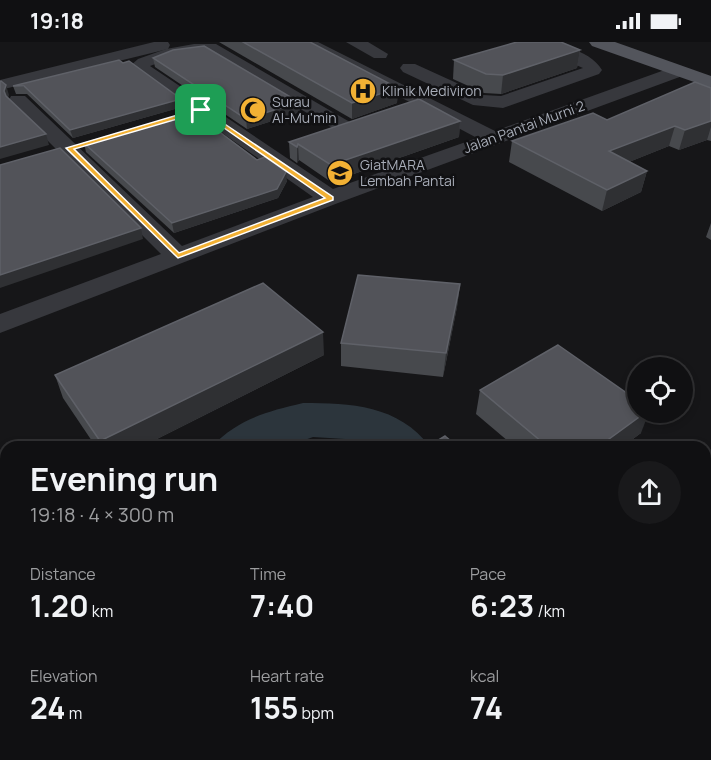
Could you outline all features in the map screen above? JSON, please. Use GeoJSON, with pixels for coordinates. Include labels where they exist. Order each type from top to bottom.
{"type":"FeatureCollection","features":[{"type":"Feature","properties":{"kind":"main road"},"geometry":{"type":"LineString","coordinates":[[598,42],[711,82]]}},
{"type":"Feature","properties":{"kind":"main road"},"geometry":{"type":"LineString","coordinates":[[632,42],[711,69]]}},
{"type":"Feature","properties":{"kind":"street"},"geometry":{"type":"LineString","coordinates":[[0,84],[174,42]]}},
{"type":"Feature","properties":{"kind":"street"},"geometry":{"type":"LineString","coordinates":[[305,42],[493,138]]}},
{"type":"Feature","properties":{"kind":"street"},"geometry":{"type":"LineString","coordinates":[[354,42],[380,54]]}},
{"type":"Feature","properties":{"kind":"street"},"geometry":{"type":"LineString","coordinates":[[409,68],[480,101],[492,104],[593,69],[589,63],[535,42]]}},
{"type":"Feature","properties":{"kind":"street"},"geometry":{"type":"LineString","coordinates":[[330,198],[278,152],[201,110],[140,67],[140,64],[196,48],[210,48],[348,129]]}},
{"type":"Feature","properties":{"kind":"street","name":"Jalan Pantai Murni 2"},"geometry":{"type":"LineString","coordinates":[[0,324],[330,198],[679,71]]}},
{"type":"Feature","properties":{"kind":"street"},"geometry":{"type":"LineString","coordinates":[[18,100],[178,256]]}},
{"type":"Feature","properties":{"kind":"street"},"geometry":{"type":"LineString","coordinates":[[403,110],[425,103]]}},
{"type":"Feature","properties":{"kind":"street"},"geometry":{"type":"LineString","coordinates":[[179,116],[201,110]]}},
{"type":"Feature","properties":{"kind":"street"},"geometry":{"type":"LineString","coordinates":[[328,135],[370,121]]}},
{"type":"Feature","properties":{"kind":"street"},"geometry":{"type":"LineString","coordinates":[[46,155],[91,142]]}},
{"type":"Feature","properties":{"kind":"shaded area"},"geometry":{"type":"Polygon","coordinates":[[[303,403],[338,404],[372,409],[404,422],[425,441],[349,441],[313,437],[302,441],[217,441],[242,423],[303,403]]]}},
{"type":"Feature","properties":{"kind":"building"},"geometry":{"type":"Polygon","coordinates":[[[243,42],[310,42],[398,88],[352,103],[243,42]]]}},
{"type":"Feature","properties":{"kind":"building"},"geometry":{"type":"Polygon","coordinates":[[[517,42],[561,42],[580,50],[503,75],[486,74],[454,60],[517,42]]]}},
{"type":"Feature","properties":{"kind":"building"},"geometry":{"type":"Polygon","coordinates":[[[204,46],[299,102],[246,119],[153,58],[173,50],[204,46]]]}},
{"type":"Feature","properties":{"kind":"building"},"geometry":{"type":"Polygon","coordinates":[[[119,60],[123,63],[129,61],[181,99],[70,130],[24,86],[13,86],[119,60]]]}},
{"type":"Feature","properties":{"kind":"building"},"geometry":{"type":"Polygon","coordinates":[[[1,81],[6,85],[4,91],[6,96],[46,134],[0,147],[1,81]]]}},
{"type":"Feature","properties":{"kind":"building"},"geometry":{"type":"Polygon","coordinates":[[[695,82],[711,88],[711,121],[685,130],[675,126],[609,151],[647,171],[607,190],[512,141],[593,113],[607,120],[695,82]]]}},
{"type":"Feature","properties":{"kind":"building"},"geometry":{"type":"Polygon","coordinates":[[[419,99],[460,121],[331,165],[298,144],[297,147],[289,142],[419,99]]]}},
{"type":"Feature","properties":{"kind":"building"},"geometry":{"type":"Polygon","coordinates":[[[197,111],[222,128],[217,130],[257,160],[265,157],[286,172],[277,189],[172,223],[84,143],[197,111]]]}},
{"type":"Feature","properties":{"kind":"building"},"geometry":{"type":"Polygon","coordinates":[[[60,148],[141,228],[0,275],[0,165],[60,148]]]}},
{"type":"Feature","properties":{"kind":"building"},"geometry":{"type":"Polygon","coordinates":[[[358,275],[460,284],[446,353],[341,343],[358,275]]]}},
{"type":"Feature","properties":{"kind":"building"},"geometry":{"type":"Polygon","coordinates":[[[263,283],[323,332],[100,441],[55,375],[263,283]]]}},
{"type":"Feature","properties":{"kind":"building"},"geometry":{"type":"Polygon","coordinates":[[[558,345],[627,393],[627,423],[631,423],[606,441],[541,441],[480,390],[558,345]]]}},
{"type":"Feature","properties":{"kind":"building"},"geometry":{"type":"Polygon","coordinates":[[[445,436],[451,441],[437,441],[445,436]]]}},
{"type":"Feature","properties":{"kind":"place","name":"Klinik Mediviron"},"geometry":{"type":"Point","coordinates":[363,91]}},
{"type":"Feature","properties":{"kind":"place","name":"Surau Al-Mu'min"},"geometry":{"type":"Point","coordinates":[253,110]}},
{"type":"Feature","properties":{"kind":"place","name":"GiatMARA Lembah Pantai"},"geometry":{"type":"Point","coordinates":[340,173]}},
{"type":"Feature","properties":{"kind":"route"},"geometry":{"type":"LineString","coordinates":[[201,110],[330,198],[178,256],[69,148],[201,110]]}}]}
